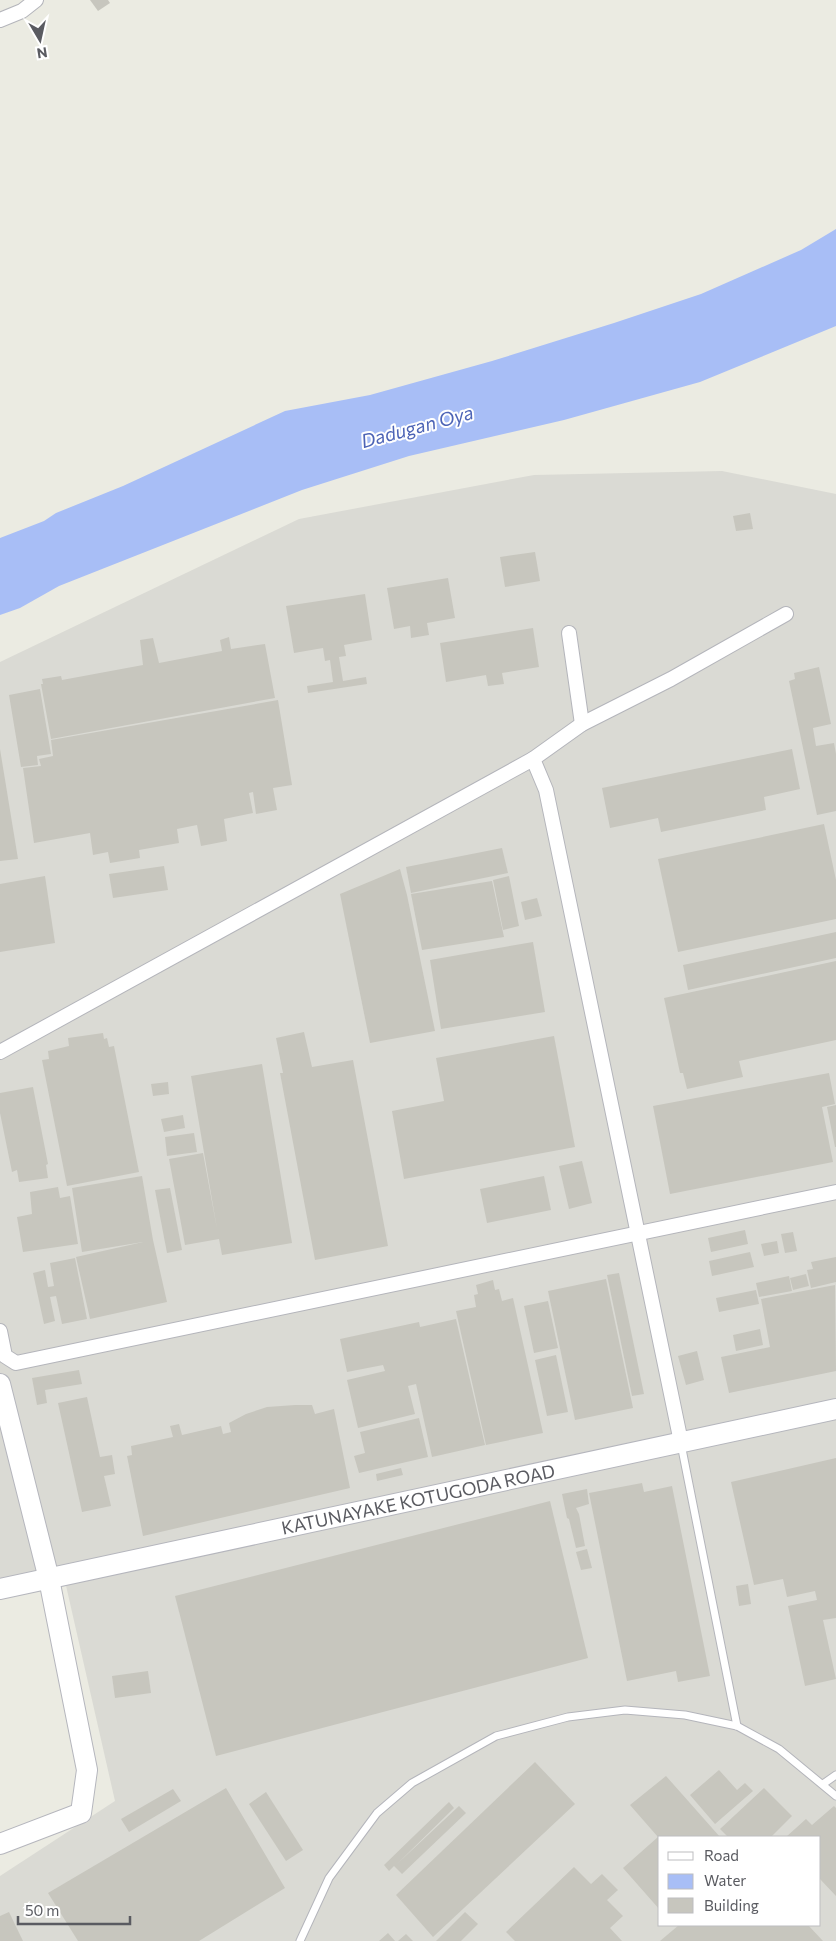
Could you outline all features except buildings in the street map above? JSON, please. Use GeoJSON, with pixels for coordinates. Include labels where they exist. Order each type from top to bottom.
{"type":"FeatureCollection","features":[{"type":"Feature","properties":{"kind":"main road"},"geometry":{"type":"LineString","coordinates":[[0,1384],[49,1579],[87,1770],[81,1813],[0,1844]]}},
{"type":"Feature","properties":{"kind":"main road","name":"KATUNAYAKE KOTUGODA ROAD"},"geometry":{"type":"LineString","coordinates":[[0,1588],[836,1409]]}},
{"type":"Feature","properties":{"kind":"street"},"geometry":{"type":"LineString","coordinates":[[0,20],[22,11],[36,0]]}},
{"type":"Feature","properties":{"kind":"street"},"geometry":{"type":"LineString","coordinates":[[0,1052],[534,759],[582,724],[671,679],[786,614]]}},
{"type":"Feature","properties":{"kind":"street"},"geometry":{"type":"LineString","coordinates":[[569,632],[582,724]]}},
{"type":"Feature","properties":{"kind":"street"},"geometry":{"type":"LineString","coordinates":[[534,759],[546,790],[681,1442]]}},
{"type":"Feature","properties":{"kind":"street"},"geometry":{"type":"LineString","coordinates":[[0,1331],[5,1356],[16,1364],[836,1192]]}},
{"type":"Feature","properties":{"kind":"lane"},"geometry":{"type":"LineString","coordinates":[[681,1442],[737,1726]]}},
{"type":"Feature","properties":{"kind":"lane"},"geometry":{"type":"LineString","coordinates":[[300,1941],[329,1878],[377,1813],[412,1783],[496,1736],[568,1717],[625,1710],[685,1715],[737,1726],[779,1749],[836,1796]]}},
{"type":"Feature","properties":{"kind":"lane"},"geometry":{"type":"LineString","coordinates":[[823,1784],[836,1775]]}},
{"type":"Feature","properties":{"kind":"shaded area"},"geometry":{"type":"Polygon","coordinates":[[[722,471],[836,494],[836,1941],[0,1941],[0,1876],[115,1801],[62,1568],[0,1580],[0,662],[299,519],[534,475],[722,471]]]}},
{"type":"Feature","properties":{"kind":"water","name":"Dadugan Oya"},"geometry":{"type":"Polygon","coordinates":[[[836,229],[836,326],[700,382],[564,420],[409,456],[302,490],[59,586],[20,608],[0,615],[0,538],[123,486],[285,411],[370,395],[492,361],[614,323],[701,294],[801,250],[836,229]]]}}]}
